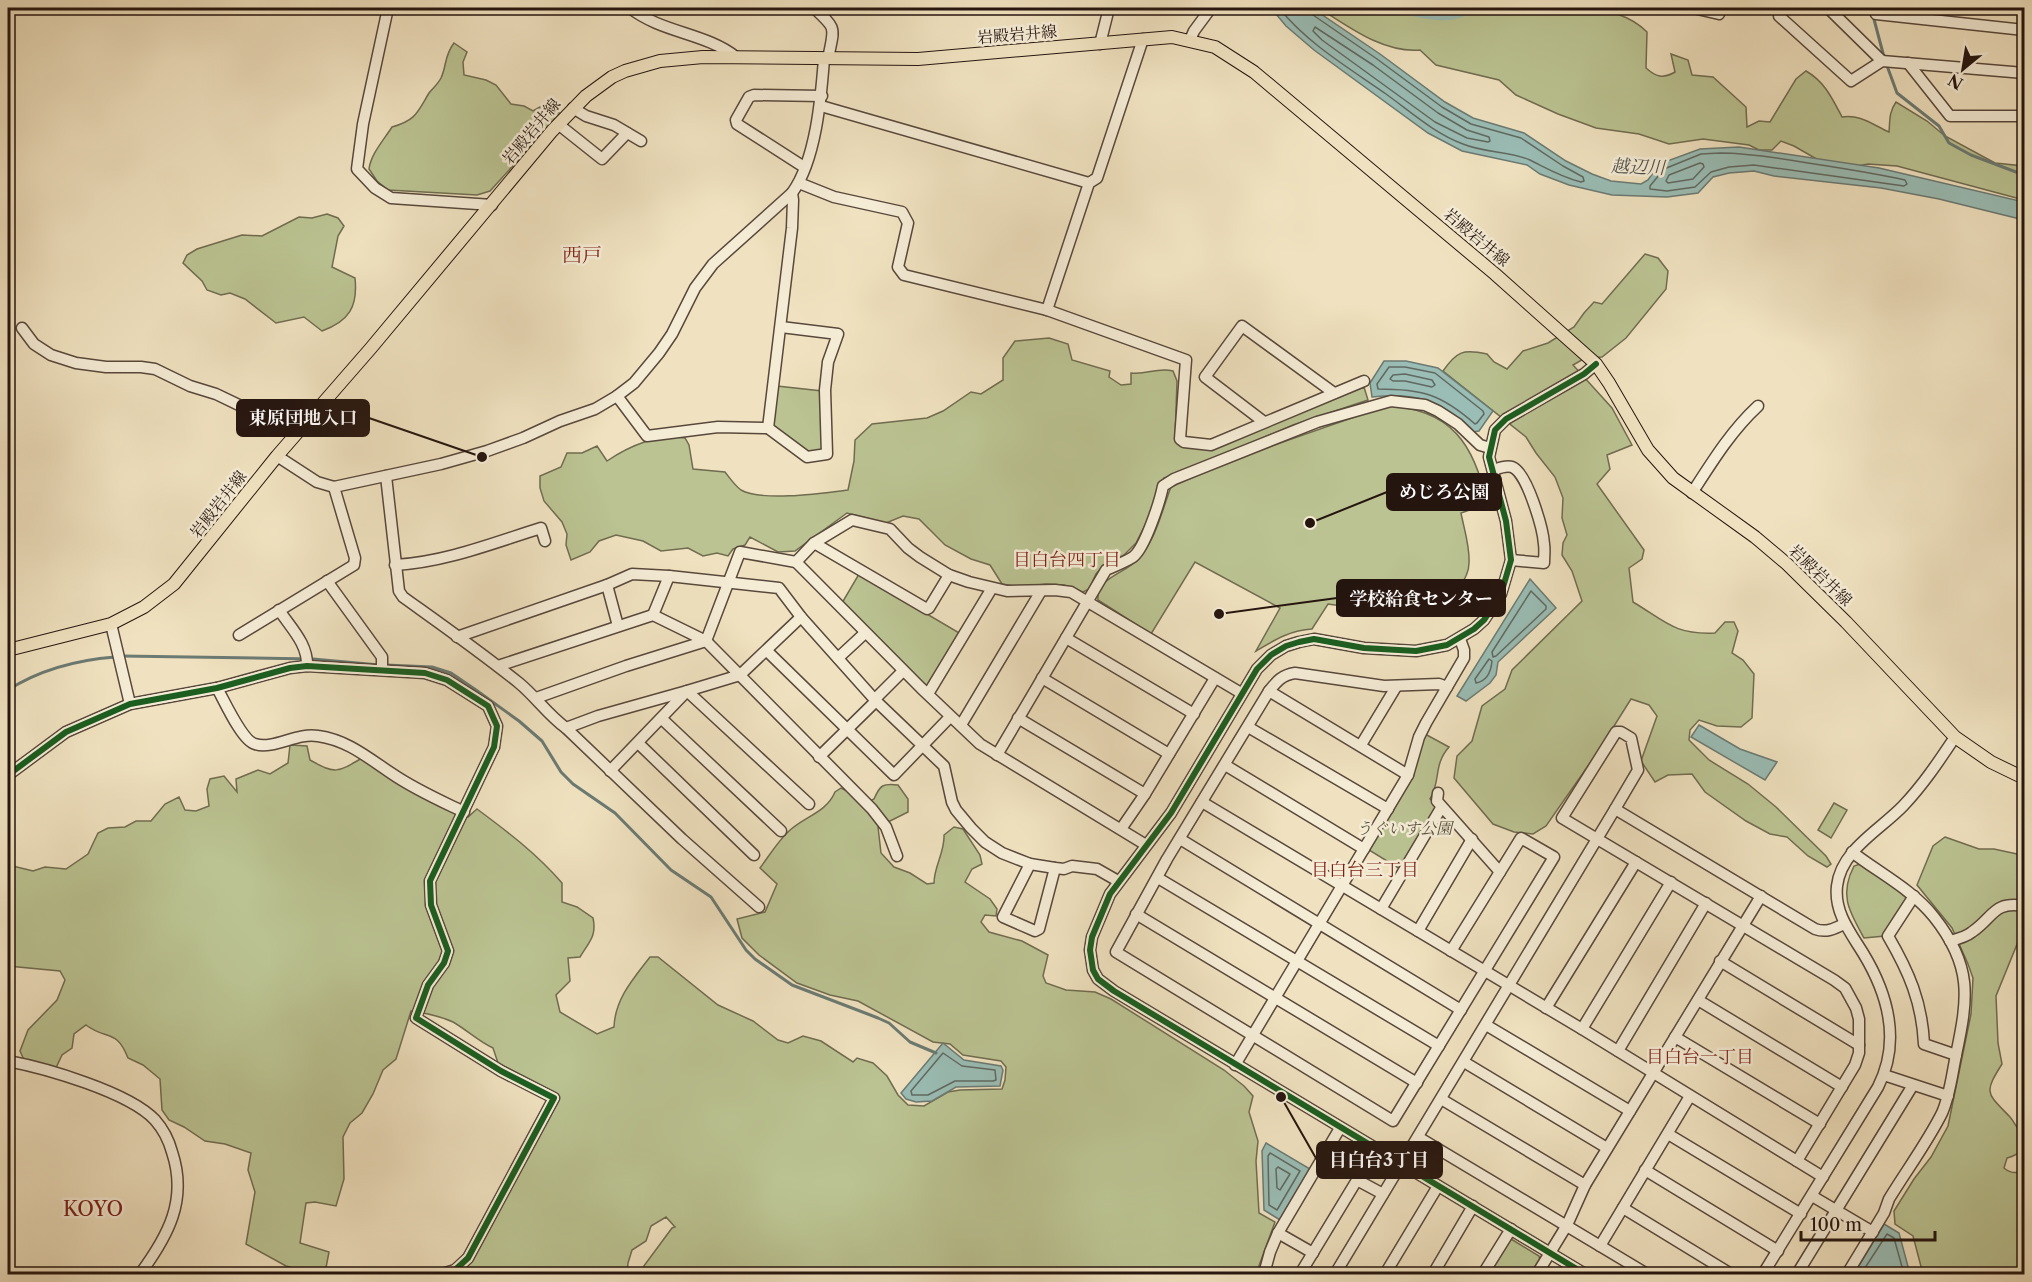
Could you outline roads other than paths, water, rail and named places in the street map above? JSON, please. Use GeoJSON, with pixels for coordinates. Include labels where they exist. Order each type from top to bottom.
{"type":"FeatureCollection","features":[{"type":"Feature","properties":{"kind":"main road","name":"岩殿岩井線"},"geometry":{"type":"LineString","coordinates":[[8,650],[111,624],[144,607],[174,584],[277,456],[492,205],[558,124],[586,96],[612,77],[642,65],[682,59],[736,57],[918,59],[1172,37],[1215,47],[1254,72],[1495,274],[1596,364],[1648,450],[1673,478],[1755,537],[1787,564],[1955,736],[1991,762],[2025,778]]}},
{"type":"Feature","properties":{"kind":"street"},"geometry":{"type":"LineString","coordinates":[[388,8],[363,124],[357,170],[375,188],[391,198],[492,205]]}},
{"type":"Feature","properties":{"kind":"street"},"geometry":{"type":"LineString","coordinates":[[630,8],[661,26],[722,48],[736,57]]}},
{"type":"Feature","properties":{"kind":"street"},"geometry":{"type":"LineString","coordinates":[[768,428],[792,228],[793,200],[821,101],[826,58],[833,32],[832,24],[814,8]]}},
{"type":"Feature","properties":{"kind":"street"},"geometry":{"type":"LineString","coordinates":[[1100,44],[1109,8]]}},
{"type":"Feature","properties":{"kind":"street"},"geometry":{"type":"LineString","coordinates":[[1190,40],[1211,8]]}},
{"type":"Feature","properties":{"kind":"street"},"geometry":{"type":"LineString","coordinates":[[1693,8],[1719,14],[1721,8]]}},
{"type":"Feature","properties":{"kind":"street"},"geometry":{"type":"LineString","coordinates":[[1780,8],[1779,16],[1851,81],[1882,61],[2025,73]]}},
{"type":"Feature","properties":{"kind":"street"},"geometry":{"type":"LineString","coordinates":[[1828,8],[1882,61]]}},
{"type":"Feature","properties":{"kind":"street"},"geometry":{"type":"LineString","coordinates":[[1876,14],[2025,30]]}},
{"type":"Feature","properties":{"kind":"street"},"geometry":{"type":"LineString","coordinates":[[1047,310],[1089,183],[1097,178],[1143,39]]}},
{"type":"Feature","properties":{"kind":"street"},"geometry":{"type":"LineString","coordinates":[[1908,63],[1950,116],[2025,116]]}},
{"type":"Feature","properties":{"kind":"street"},"geometry":{"type":"LineString","coordinates":[[804,167],[737,124],[736,120],[749,97],[754,95],[821,101],[1089,183]]}},
{"type":"Feature","properties":{"kind":"street"},"geometry":{"type":"LineString","coordinates":[[573,108],[586,116],[614,125],[641,141]]}},
{"type":"Feature","properties":{"kind":"street"},"geometry":{"type":"LineString","coordinates":[[558,124],[602,159],[627,133]]}},
{"type":"Feature","properties":{"kind":"street"},"geometry":{"type":"LineString","coordinates":[[795,188],[902,212],[908,223],[898,267],[904,275],[1047,310],[1186,360],[1180,439],[1184,442],[1211,445],[1364,381]]}},
{"type":"Feature","properties":{"kind":"street"},"geometry":{"type":"LineString","coordinates":[[277,456],[317,482],[334,487],[441,464],[505,445],[560,421],[595,409],[617,396],[634,382],[658,353],[683,314],[695,288],[713,264],[795,188]]}},
{"type":"Feature","properties":{"kind":"street"},"geometry":{"type":"LineString","coordinates":[[1264,422],[1205,377],[1242,326],[1334,393]]}},
{"type":"Feature","properties":{"kind":"street"},"geometry":{"type":"LineString","coordinates":[[617,396],[647,436],[717,427],[768,428],[807,457],[827,454],[825,390],[828,362],[838,334],[781,327]]}},
{"type":"Feature","properties":{"kind":"street"},"geometry":{"type":"LineString","coordinates":[[22,328],[34,344],[51,355],[76,363],[155,369],[190,386],[216,394],[297,433]]}},
{"type":"Feature","properties":{"kind":"street"},"geometry":{"type":"LineString","coordinates":[[1585,1275],[1114,992],[1098,979],[1090,962],[1090,950],[1092,937],[1110,894],[1171,813],[1241,693],[1257,669],[1271,655],[1286,646],[1314,639],[1373,649],[1416,651],[1436,648],[1460,639],[1484,620],[1496,604],[1504,586],[1510,560],[1506,521],[1489,457],[1496,430],[1506,419],[1584,374],[1596,364]]}},
{"type":"Feature","properties":{"kind":"street"},"geometry":{"type":"LineString","coordinates":[[997,755],[1106,570],[1135,556],[1161,498],[1163,486],[1174,479],[1317,422],[1391,401],[1411,403],[1438,411],[1458,424],[1480,445],[1490,448]]}},
{"type":"Feature","properties":{"kind":"street"},"geometry":{"type":"LineString","coordinates":[[1692,493],[1741,421],[1758,406]]}},
{"type":"Feature","properties":{"kind":"street"},"geometry":{"type":"LineString","coordinates":[[1493,470],[1506,466],[1513,467],[1520,473],[1540,519],[1544,563],[1510,560]]}},
{"type":"Feature","properties":{"kind":"street"},"geometry":{"type":"LineString","coordinates":[[386,476],[399,591],[403,597],[498,666],[536,698],[554,720],[566,728],[682,839],[759,907]]}},
{"type":"Feature","properties":{"kind":"street"},"geometry":{"type":"LineString","coordinates":[[240,635],[354,566],[355,558],[334,487]]}},
{"type":"Feature","properties":{"kind":"street"},"geometry":{"type":"LineString","coordinates":[[796,562],[814,543],[852,520],[890,530],[908,548],[949,575],[1007,591],[1071,592],[1088,600],[1241,693]]}},
{"type":"Feature","properties":{"kind":"street"},"geometry":{"type":"LineString","coordinates":[[396,565],[418,564],[461,554],[541,528],[545,541]]}},
{"type":"Feature","properties":{"kind":"street"},"geometry":{"type":"LineString","coordinates":[[814,543],[927,609],[949,575]]}},
{"type":"Feature","properties":{"kind":"street"},"geometry":{"type":"LineString","coordinates":[[706,641],[740,552],[796,562],[865,633],[980,744],[1146,845]]}},
{"type":"Feature","properties":{"kind":"street"},"geometry":{"type":"LineString","coordinates":[[458,637],[607,585],[632,574],[779,588],[801,617],[875,700],[944,766],[952,802],[970,828],[1002,853],[1030,864],[1064,869],[1072,866],[1097,869],[1118,881]]}},
{"type":"Feature","properties":{"kind":"street"},"geometry":{"type":"LineString","coordinates":[[653,615],[669,576]]}},
{"type":"Feature","properties":{"kind":"street"},"geometry":{"type":"LineString","coordinates":[[327,581],[382,657],[382,669]]}},
{"type":"Feature","properties":{"kind":"street"},"geometry":{"type":"LineString","coordinates":[[607,585],[618,626]]}},
{"type":"Feature","properties":{"kind":"street"},"geometry":{"type":"LineString","coordinates":[[928,694],[992,588]]}},
{"type":"Feature","properties":{"kind":"street"},"geometry":{"type":"LineString","coordinates":[[961,725],[1041,591]]}},
{"type":"Feature","properties":{"kind":"street"},"geometry":{"type":"LineString","coordinates":[[279,610],[304,645],[308,655],[307,666]]}},
{"type":"Feature","properties":{"kind":"street"},"geometry":{"type":"LineString","coordinates":[[498,666],[653,615],[706,641],[872,809],[886,827],[897,856]]}},
{"type":"Feature","properties":{"kind":"street"},"geometry":{"type":"LineString","coordinates":[[566,728],[598,716],[740,675],[801,617]]}},
{"type":"Feature","properties":{"kind":"street"},"geometry":{"type":"LineString","coordinates":[[111,624],[130,704]]}},
{"type":"Feature","properties":{"kind":"street"},"geometry":{"type":"LineString","coordinates":[[838,658],[865,633]]}},
{"type":"Feature","properties":{"kind":"street"},"geometry":{"type":"LineString","coordinates":[[1066,638],[1194,714]]}},
{"type":"Feature","properties":{"kind":"street"},"geometry":{"type":"LineString","coordinates":[[1235,1065],[1408,775],[1419,737],[1464,658],[1460,639]]}},
{"type":"Feature","properties":{"kind":"street"},"geometry":{"type":"LineString","coordinates":[[536,698],[706,641]]}},
{"type":"Feature","properties":{"kind":"street"},"geometry":{"type":"LineString","coordinates":[[767,651],[894,775],[950,717]]}},
{"type":"Feature","properties":{"kind":"street"},"geometry":{"type":"LineString","coordinates":[[8,775],[66,732],[130,704],[217,688],[290,668],[307,666],[425,673],[447,680],[488,706],[497,726],[494,747],[430,881],[431,905],[448,951],[444,963],[428,985],[416,1018],[501,1071],[554,1098],[468,1258],[462,1265],[442,1275]]}},
{"type":"Feature","properties":{"kind":"street"},"geometry":{"type":"LineString","coordinates":[[819,756],[903,670]]}},
{"type":"Feature","properties":{"kind":"street"},"geometry":{"type":"LineString","coordinates":[[1447,687],[1439,684],[1396,687],[1294,673],[1286,674],[1269,691],[1179,838],[1116,952],[1393,1121],[1554,858],[1521,838],[1451,951]]}},
{"type":"Feature","properties":{"kind":"street"},"geometry":{"type":"LineString","coordinates":[[1042,678],[1169,754]]}},
{"type":"Feature","properties":{"kind":"street"},"geometry":{"type":"LineString","coordinates":[[1121,829],[1145,794],[1215,678]]}},
{"type":"Feature","properties":{"kind":"street"},"geometry":{"type":"LineString","coordinates":[[1361,745],[1396,687]]}},
{"type":"Feature","properties":{"kind":"street"},"geometry":{"type":"LineString","coordinates":[[217,688],[247,740],[256,745],[315,735],[338,740],[350,745],[411,785],[464,812]]}},
{"type":"Feature","properties":{"kind":"street"},"geometry":{"type":"LineString","coordinates":[[610,771],[687,691]]}},
{"type":"Feature","properties":{"kind":"street"},"geometry":{"type":"LineString","coordinates":[[687,691],[809,804]]}},
{"type":"Feature","properties":{"kind":"street"},"geometry":{"type":"LineString","coordinates":[[1269,691],[1408,775]]}},
{"type":"Feature","properties":{"kind":"street"},"geometry":{"type":"LineString","coordinates":[[662,718],[781,831]]}},
{"type":"Feature","properties":{"kind":"street"},"geometry":{"type":"LineString","coordinates":[[1018,718],[1145,794]]}},
{"type":"Feature","properties":{"kind":"street"},"geometry":{"type":"LineString","coordinates":[[1248,727],[1388,809]]}},
{"type":"Feature","properties":{"kind":"street"},"geometry":{"type":"LineString","coordinates":[[1335,1275],[1510,986],[1598,839],[1638,770],[1631,738],[1621,732],[1616,732],[1562,818],[1598,839],[1636,862],[1671,882],[1706,903],[1845,988],[1856,1008],[1859,1019],[1859,1045],[1855,1065],[1797,1161]]}},
{"type":"Feature","properties":{"kind":"street"},"geometry":{"type":"LineString","coordinates":[[1763,1275],[1884,1075],[1890,1051],[1890,1023],[1879,982],[1844,924],[1839,907],[1837,886],[1843,867],[1852,852],[1914,793],[1955,736]]}},
{"type":"Feature","properties":{"kind":"street"},"geometry":{"type":"LineString","coordinates":[[638,743],[754,855]]}},
{"type":"Feature","properties":{"kind":"street"},"geometry":{"type":"LineString","coordinates":[[1225,765],[1364,849]]}},
{"type":"Feature","properties":{"kind":"street"},"geometry":{"type":"LineString","coordinates":[[1438,794],[1437,801],[1442,808],[1500,872]]}},
{"type":"Feature","properties":{"kind":"street"},"geometry":{"type":"LineString","coordinates":[[1202,801],[1823,1177]]}},
{"type":"Feature","properties":{"kind":"street"},"geometry":{"type":"LineString","coordinates":[[1381,909],[1442,808]]}},
{"type":"Feature","properties":{"kind":"street"},"geometry":{"type":"LineString","coordinates":[[1615,809],[1822,932],[1844,924]]}},
{"type":"Feature","properties":{"kind":"street"},"geometry":{"type":"LineString","coordinates":[[1179,838],[1461,1010]]}},
{"type":"Feature","properties":{"kind":"street"},"geometry":{"type":"LineString","coordinates":[[1418,931],[1472,839]]}},
{"type":"Feature","properties":{"kind":"street"},"geometry":{"type":"LineString","coordinates":[[1847,1275],[1884,1213],[1889,1199],[1941,1113],[1948,1096],[1964,1017],[1965,984],[1958,955],[1934,917],[1914,896],[1852,852]]}},
{"type":"Feature","properties":{"kind":"street"},"geometry":{"type":"LineString","coordinates":[[1546,1008],[1636,862]]}},
{"type":"Feature","properties":{"kind":"street"},"geometry":{"type":"LineString","coordinates":[[1030,864],[1003,917],[1035,931],[1038,929],[1055,868]]}},
{"type":"Feature","properties":{"kind":"street"},"geometry":{"type":"LineString","coordinates":[[1158,878],[1439,1046]]}},
{"type":"Feature","properties":{"kind":"street"},"geometry":{"type":"LineString","coordinates":[[1582,1029],[1671,882]]}},
{"type":"Feature","properties":{"kind":"street"},"geometry":{"type":"LineString","coordinates":[[1537,1275],[1567,1225],[1585,1185],[1761,896]]}},
{"type":"Feature","properties":{"kind":"street"},"geometry":{"type":"LineString","coordinates":[[1914,896],[1888,936],[1909,974],[1916,994],[1923,1020],[1924,1044],[1956,1055]]}},
{"type":"Feature","properties":{"kind":"street"},"geometry":{"type":"LineString","coordinates":[[1618,1051],[1706,903]]}},
{"type":"Feature","properties":{"kind":"street"},"geometry":{"type":"LineString","coordinates":[[1950,941],[1974,931],[2001,907],[2013,904],[2025,906]]}},
{"type":"Feature","properties":{"kind":"street"},"geometry":{"type":"LineString","coordinates":[[1136,914],[1416,1083]]}},
{"type":"Feature","properties":{"kind":"street"},"geometry":{"type":"LineString","coordinates":[[1720,961],[1859,1045]]}},
{"type":"Feature","properties":{"kind":"street"},"geometry":{"type":"LineString","coordinates":[[1698,1000],[1842,1087]]}},
{"type":"Feature","properties":{"kind":"street"},"geometry":{"type":"LineString","coordinates":[[1486,1025],[1630,1112]]}},
{"type":"Feature","properties":{"kind":"street"},"geometry":{"type":"LineString","coordinates":[[1675,1037],[1820,1124]]}},
{"type":"Feature","properties":{"kind":"street"},"geometry":{"type":"LineString","coordinates":[[8,1060],[118,1095],[135,1104],[155,1120],[169,1142],[178,1171],[180,1190],[168,1232],[140,1275]]}},
{"type":"Feature","properties":{"kind":"street"},"geometry":{"type":"LineString","coordinates":[[1464,1062],[1607,1148]]}},
{"type":"Feature","properties":{"kind":"street"},"geometry":{"type":"LineString","coordinates":[[1884,1075],[1948,1096]]}},
{"type":"Feature","properties":{"kind":"street"},"geometry":{"type":"LineString","coordinates":[[1797,1275],[1913,1085]]}},
{"type":"Feature","properties":{"kind":"street"},"geometry":{"type":"LineString","coordinates":[[1600,1245],[1690,1096]]}},
{"type":"Feature","properties":{"kind":"street"},"geometry":{"type":"LineString","coordinates":[[1441,1098],[1585,1185]]}},
{"type":"Feature","properties":{"kind":"street"},"geometry":{"type":"LineString","coordinates":[[1264,1275],[1278,1233],[1340,1128]]}},
{"type":"Feature","properties":{"kind":"street"},"geometry":{"type":"LineString","coordinates":[[1668,1134],[1801,1214]]}},
{"type":"Feature","properties":{"kind":"street"},"geometry":{"type":"LineString","coordinates":[[1418,1137],[1647,1275]]}},
{"type":"Feature","properties":{"kind":"street"},"geometry":{"type":"LineString","coordinates":[[1645,1170],[1778,1251]]}},
{"type":"Feature","properties":{"kind":"street"},"geometry":{"type":"LineString","coordinates":[[1300,1275],[1357,1180],[1383,1194]]}},
{"type":"Feature","properties":{"kind":"street"},"geometry":{"type":"LineString","coordinates":[[1385,1275],[1438,1186]]}},
{"type":"Feature","properties":{"kind":"street"},"geometry":{"type":"LineString","coordinates":[[1812,1196],[1873,1232]]}},
{"type":"Feature","properties":{"kind":"street"},"geometry":{"type":"LineString","coordinates":[[1432,1275],[1473,1206]]}},
{"type":"Feature","properties":{"kind":"street"},"geometry":{"type":"LineString","coordinates":[[1623,1208],[1731,1275]]}},
{"type":"Feature","properties":{"kind":"street"},"geometry":{"type":"LineString","coordinates":[[1483,1275],[1511,1229]]}},
{"type":"Feature","properties":{"kind":"street"},"geometry":{"type":"LineString","coordinates":[[1278,1233],[1313,1253]]}},
{"type":"Feature","properties":{"kind":"water"},"geometry":{"type":"Polygon","coordinates":[[[1271,8],[1312,8],[1445,102],[1473,118],[1524,133],[1566,161],[1611,181],[1641,184],[1648,180],[1659,164],[1700,149],[1739,147],[1879,168],[2024,202],[2024,220],[1939,199],[1881,188],[1774,176],[1754,171],[1713,177],[1698,193],[1667,197],[1612,195],[1569,185],[1540,174],[1527,165],[1462,151],[1428,133],[1314,50],[1286,26],[1271,8]]]}},
{"type":"Feature","properties":{"kind":"water"},"geometry":{"type":"Polygon","coordinates":[[[1384,361],[1406,361],[1438,368],[1493,411],[1479,431],[1473,432],[1451,412],[1427,401],[1415,397],[1372,397],[1370,383],[1384,361]]]}},
{"type":"Feature","properties":{"kind":"water"},"geometry":{"type":"Polygon","coordinates":[[[1530,579],[1556,608],[1498,662],[1496,675],[1490,683],[1466,701],[1457,696],[1530,579]]]}},
{"type":"Feature","properties":{"kind":"water"},"geometry":{"type":"Polygon","coordinates":[[[1699,725],[1740,749],[1777,762],[1765,780],[1691,737],[1699,725]]]}},
{"type":"Feature","properties":{"kind":"water"},"geometry":{"type":"Polygon","coordinates":[[[943,1043],[964,1060],[1001,1066],[1003,1070],[1000,1086],[956,1087],[932,1101],[916,1102],[906,1099],[901,1093],[943,1043]]]}},
{"type":"Feature","properties":{"kind":"water"},"geometry":{"type":"Polygon","coordinates":[[[1266,1143],[1310,1169],[1280,1220],[1264,1210],[1262,1151],[1266,1143]]]}},
{"type":"Feature","properties":{"kind":"water"},"geometry":{"type":"Polygon","coordinates":[[[1884,1224],[1899,1233],[1910,1274],[1854,1274],[1884,1224]]]}},
{"type":"Feature","properties":{"kind":"waterway"},"geometry":{"type":"LineString","coordinates":[[1412,8],[1444,12],[1463,8]]}},
{"type":"Feature","properties":{"kind":"waterway"},"geometry":{"type":"LineString","coordinates":[[1871,8],[1884,57]]}},
{"type":"Feature","properties":{"kind":"waterway"},"geometry":{"type":"LineString","coordinates":[[1886,63],[1897,93],[1939,126],[1949,143],[1971,155],[2024,175]]}},
{"type":"Feature","properties":{"kind":"waterway"},"geometry":{"type":"LineString","coordinates":[[122,656],[313,659],[379,665]]}},
{"type":"Feature","properties":{"kind":"waterway"},"geometry":{"type":"LineString","coordinates":[[8,690],[46,671],[86,660],[115,657]]}},
{"type":"Feature","properties":{"kind":"waterway"},"geometry":{"type":"LineString","coordinates":[[386,665],[432,667],[451,673],[476,690],[542,741],[561,772],[573,784],[615,813],[671,870],[711,897],[746,950],[755,959],[792,985],[889,1023],[910,1042],[936,1053]]}},
{"type":"Feature","properties":{"kind":"place","name":"東原団地入口"},"geometry":{"type":"Point","coordinates":[482,457]}},
{"type":"Feature","properties":{"kind":"place","name":"めじろ公園"},"geometry":{"type":"Point","coordinates":[1310,523]}},
{"type":"Feature","properties":{"kind":"place","name":"学校給食センター"},"geometry":{"type":"Point","coordinates":[1219,614]}},
{"type":"Feature","properties":{"kind":"place","name":"目白台3丁目"},"geometry":{"type":"Point","coordinates":[1281,1097]}},
{"type":"Feature","properties":{"kind":"district","name":"西戸"},"geometry":{"type":"Point","coordinates":[582,255]}},
{"type":"Feature","properties":{"kind":"district","name":"目白台四丁目"},"geometry":{"type":"Point","coordinates":[1067,560]}},
{"type":"Feature","properties":{"kind":"district","name":"目白台三丁目"},"geometry":{"type":"Point","coordinates":[1365,870]}},
{"type":"Feature","properties":{"kind":"district","name":"目白台一丁目"},"geometry":{"type":"Point","coordinates":[1700,1057]}},
{"type":"Feature","properties":{"kind":"district","name":"KOYO"},"geometry":{"type":"Point","coordinates":[93,1209]}},
{"type":"Feature","properties":{"kind":"water label","name":"越辺川"},"geometry":{"type":"Point","coordinates":[1638,167]}},
{"type":"Feature","properties":{"kind":"park label","name":"うぐいす公園"},"geometry":{"type":"Point","coordinates":[1404,828]}}]}
